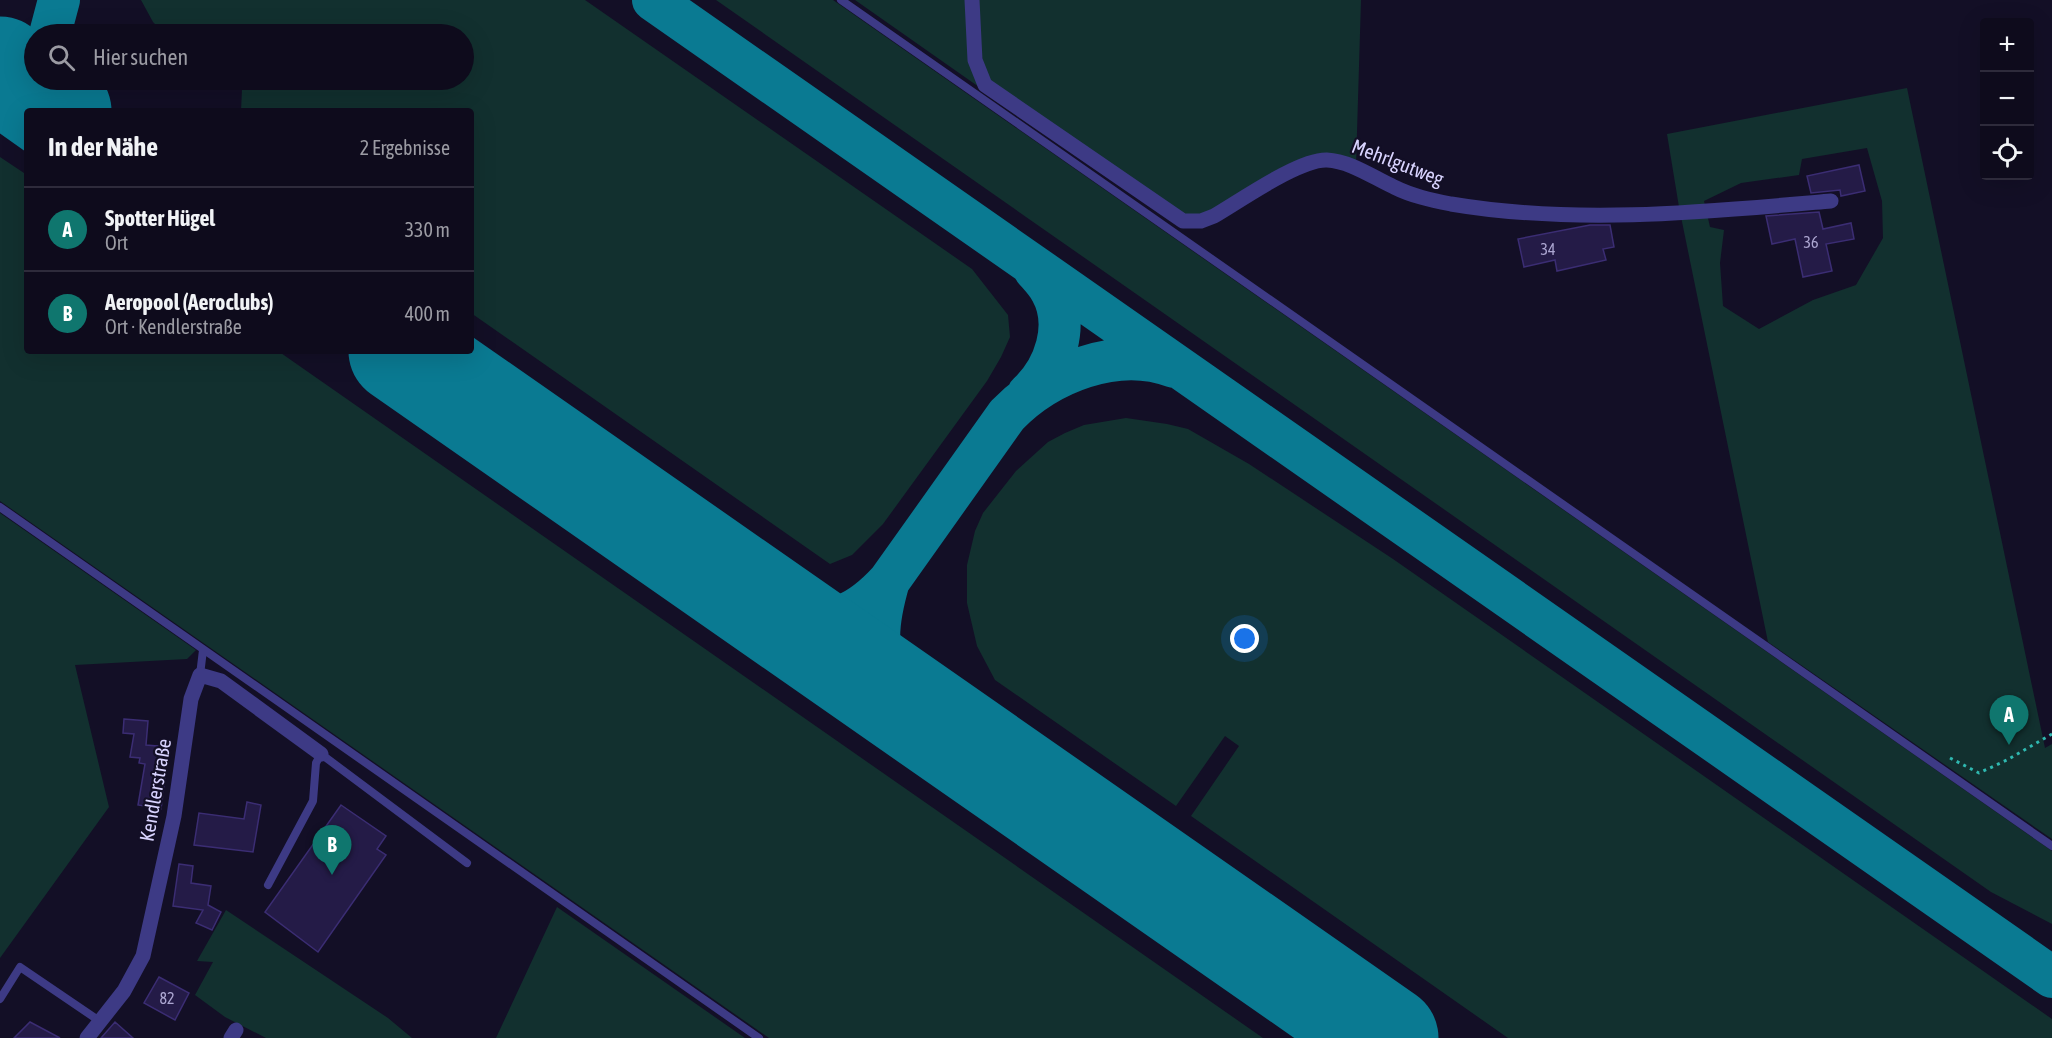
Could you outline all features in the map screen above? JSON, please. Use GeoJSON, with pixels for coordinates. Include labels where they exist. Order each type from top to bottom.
{"type":"FeatureCollection","features":[{"type":"Feature","properties":{"kind":"street"},"geometry":{"type":"LineString","coordinates":[[972,0],[975,60],[982,91]]}},
{"type":"Feature","properties":{"kind":"street","name":"Mehrlgutweg"},"geometry":{"type":"LineString","coordinates":[[982,91],[1175,217],[1189,222],[1214,216],[1299,167],[1327,160],[1352,167],[1415,196],[1452,204],[1505,210],[1583,214],[1734,209],[1831,201]]}},
{"type":"Feature","properties":{"kind":"street"},"geometry":{"type":"LineString","coordinates":[[200,675],[221,681],[321,754]]}},
{"type":"Feature","properties":{"kind":"street","name":"Kendlerstraße"},"geometry":{"type":"LineString","coordinates":[[87,1038],[124,991],[143,956],[174,816],[191,699],[200,675]]}},
{"type":"Feature","properties":{"kind":"lane"},"geometry":{"type":"LineString","coordinates":[[841,0],[982,91],[2052,846]]}},
{"type":"Feature","properties":{"kind":"lane"},"geometry":{"type":"LineString","coordinates":[[0,507],[759,1038]]}},
{"type":"Feature","properties":{"kind":"lane"},"geometry":{"type":"LineString","coordinates":[[200,675],[203,650]]}},
{"type":"Feature","properties":{"kind":"lane"},"geometry":{"type":"LineString","coordinates":[[268,885],[313,801],[316,763],[321,754],[467,863]]}},
{"type":"Feature","properties":{"kind":"lane"},"geometry":{"type":"LineString","coordinates":[[0,999],[20,968],[101,1022]]}},
{"type":"Feature","properties":{"kind":"path"},"geometry":{"type":"LineString","coordinates":[[1950,758],[1979,773],[2052,734]]}},
{"type":"Feature","properties":{"kind":"green space"},"geometry":{"type":"Polygon","coordinates":[[[141,0],[585,0],[972,269],[1008,315],[1010,337],[987,381],[883,524],[852,555],[830,564],[474,315],[474,108],[241,108],[242,90],[474,90],[474,24],[155,24],[141,0]]]}},
{"type":"Feature","properties":{"kind":"green space"},"geometry":{"type":"Polygon","coordinates":[[[716,0],[833,0],[2052,851],[2052,924],[1991,892],[716,0]]]}},
{"type":"Feature","properties":{"kind":"green space"},"geometry":{"type":"Polygon","coordinates":[[[855,0],[1361,0],[1356,165],[1338,157],[1201,218],[1183,217],[979,87],[855,0]]]}},
{"type":"Feature","properties":{"kind":"green space"},"geometry":{"type":"Polygon","coordinates":[[[1907,88],[2045,748],[2052,744],[2052,839],[1768,642],[1679,207],[1667,134],[1907,88]],[[1867,148],[1802,159],[1799,175],[1741,183],[1704,201],[1710,227],[1724,230],[1720,263],[1723,306],[1759,329],[1813,300],[1856,285],[1883,238],[1882,201],[1867,148]]]}},
{"type":"Feature","properties":{"kind":"green space"},"geometry":{"type":"Polygon","coordinates":[[[0,157],[24,173],[24,354],[282,354],[1263,1038],[769,1038],[0,501],[0,157]]]}},
{"type":"Feature","properties":{"kind":"green space"},"geometry":{"type":"Polygon","coordinates":[[[1126,418],[1188,429],[1249,464],[1393,559],[2052,1019],[2052,1038],[1508,1038],[1191,816],[1239,746],[1225,736],[1176,806],[995,680],[977,646],[967,603],[967,565],[975,531],[983,513],[1016,471],[1048,442],[1084,425],[1126,418]]]}},
{"type":"Feature","properties":{"kind":"green space"},"geometry":{"type":"Polygon","coordinates":[[[0,513],[196,650],[187,659],[75,665],[109,807],[0,958],[0,513]]]}},
{"type":"Feature","properties":{"kind":"green space"},"geometry":{"type":"Polygon","coordinates":[[[557,907],[745,1038],[496,1038],[557,907]]]}},
{"type":"Feature","properties":{"kind":"green space"},"geometry":{"type":"Polygon","coordinates":[[[226,910],[388,1018],[412,1038],[266,1038],[225,1017],[195,995],[213,962],[197,961],[226,910]]]}},
{"type":"Feature","properties":{"kind":"building"},"geometry":{"type":"Polygon","coordinates":[[[1859,165],[1865,191],[1841,196],[1840,190],[1811,193],[1807,176],[1859,165]]]}},
{"type":"Feature","properties":{"kind":"building"},"geometry":{"type":"Polygon","coordinates":[[[1819,212],[1823,229],[1851,223],[1854,239],[1826,244],[1832,271],[1803,277],[1795,239],[1772,244],[1766,216],[1819,212]]]}},
{"type":"Feature","properties":{"kind":"building"},"geometry":{"type":"Polygon","coordinates":[[[1590,225],[1610,225],[1614,247],[1603,249],[1606,260],[1557,271],[1555,260],[1524,267],[1518,239],[1590,225]]]}},
{"type":"Feature","properties":{"kind":"building"},"geometry":{"type":"Polygon","coordinates":[[[124,719],[148,721],[146,745],[169,747],[161,809],[138,805],[145,764],[139,763],[140,758],[130,757],[134,734],[123,733],[124,719]]]}},
{"type":"Feature","properties":{"kind":"building"},"geometry":{"type":"Polygon","coordinates":[[[247,802],[261,805],[253,852],[194,845],[199,813],[244,819],[247,802]]]}},
{"type":"Feature","properties":{"kind":"building"},"geometry":{"type":"Polygon","coordinates":[[[341,805],[386,836],[377,849],[386,855],[318,952],[265,912],[341,805]]]}},
{"type":"Feature","properties":{"kind":"building"},"geometry":{"type":"Polygon","coordinates":[[[179,864],[193,866],[191,883],[211,886],[208,905],[221,912],[212,930],[196,923],[203,910],[173,906],[179,864]]]}},
{"type":"Feature","properties":{"kind":"building"},"geometry":{"type":"Polygon","coordinates":[[[159,977],[189,993],[175,1020],[144,1003],[159,977]]]}},
{"type":"Feature","properties":{"kind":"building"},"geometry":{"type":"Polygon","coordinates":[[[30,1022],[60,1038],[14,1038],[30,1022]]]}},
{"type":"Feature","properties":{"kind":"building"},"geometry":{"type":"Polygon","coordinates":[[[115,1022],[133,1038],[101,1038],[115,1022]]]}},
{"type":"Feature","properties":{"kind":"taxiway"},"geometry":{"type":"LineString","coordinates":[[53,24],[59,0]]}},
{"type":"Feature","properties":{"kind":"taxiway"},"geometry":{"type":"LineString","coordinates":[[653,0],[2052,977]]}},
{"type":"Feature","properties":{"kind":"taxiway"},"geometry":{"type":"LineString","coordinates":[[60,90],[68,108]]}},
{"type":"Feature","properties":{"kind":"taxiway"},"geometry":{"type":"LineString","coordinates":[[1028,394],[1046,372],[1057,346],[1059,332],[1057,304],[1049,288],[1034,269]]}},
{"type":"Feature","properties":{"kind":"taxiway"},"geometry":{"type":"LineString","coordinates":[[786,620],[818,620],[843,615],[866,603],[877,593],[889,581],[1007,415],[1042,387],[1085,367],[1107,361],[1130,359],[1152,361],[1174,367]]}},
{"type":"Feature","properties":{"kind":"taxiway"},"geometry":{"type":"LineString","coordinates":[[889,581],[880,618],[880,649],[891,679],[914,709]]}},
{"type":"Feature","properties":{"kind":"runway"},"geometry":{"type":"LineString","coordinates":[[0,69],[24,86]]}},
{"type":"Feature","properties":{"kind":"runway"},"geometry":{"type":"LineString","coordinates":[[30,90],[55,108]]}},
{"type":"Feature","properties":{"kind":"runway"},"geometry":{"type":"LineString","coordinates":[[405,354],[1386,1038]]}},
{"type":"Feature","properties":{"kind":"place","name":"Spotter Hügel"},"geometry":{"type":"Point","coordinates":[2009,745]}},
{"type":"Feature","properties":{"kind":"place","name":"Aeropool (Aeroclubs)"},"geometry":{"type":"Point","coordinates":[332,875]}}]}
